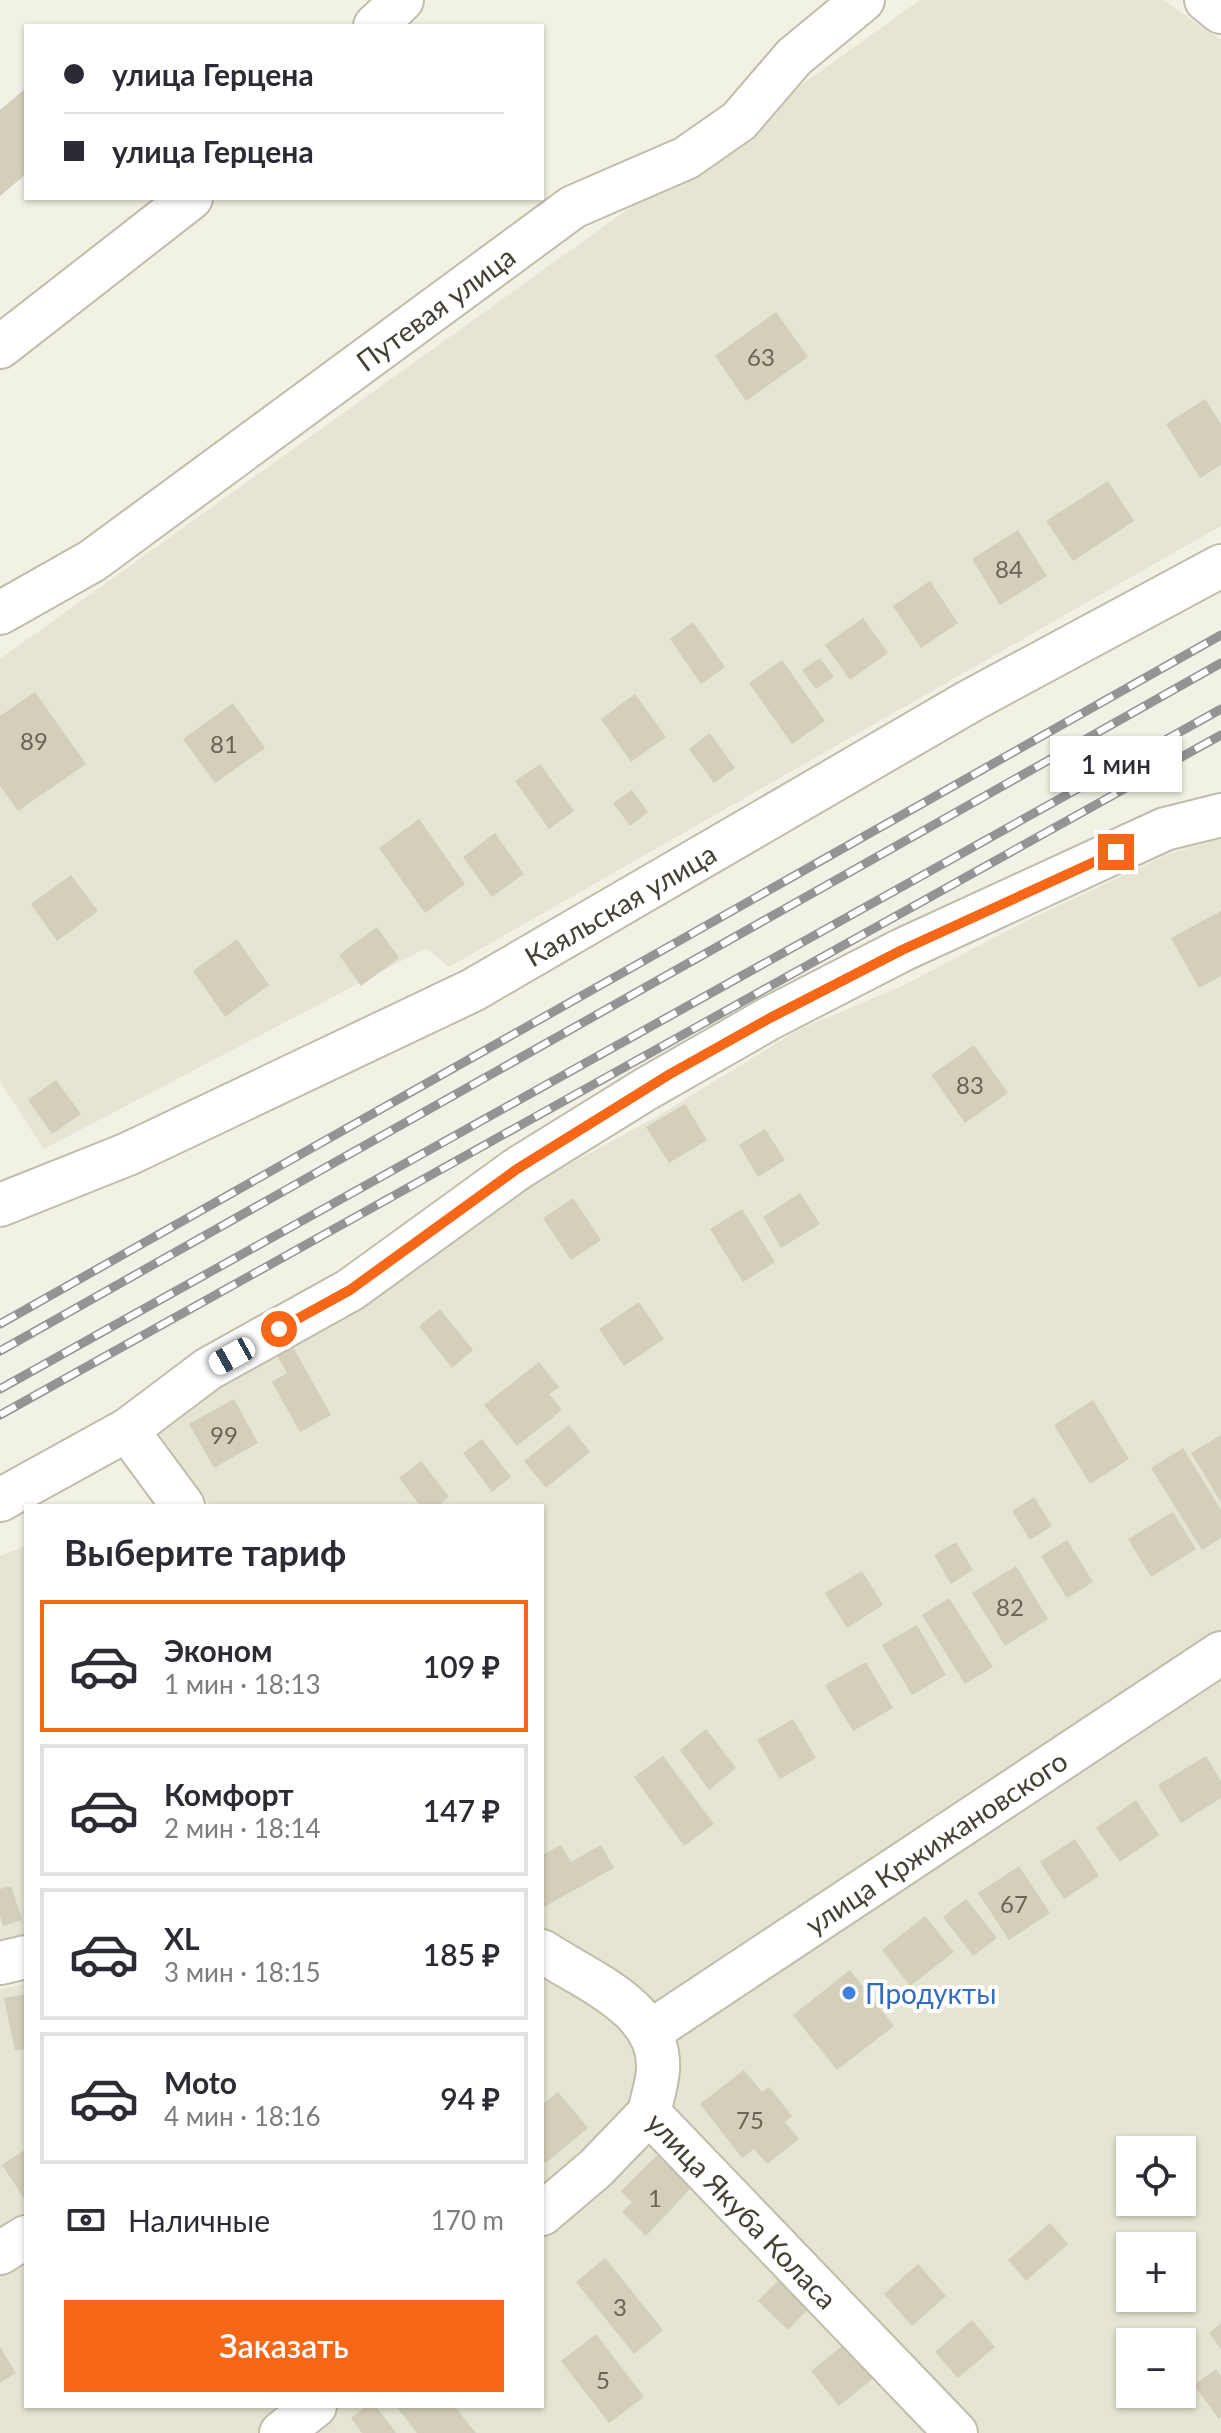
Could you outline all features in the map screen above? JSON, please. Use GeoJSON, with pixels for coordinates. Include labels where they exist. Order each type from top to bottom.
{"type":"FeatureCollection","features":[{"type":"Feature","properties":{"kind":"street"},"geometry":{"type":"LineString","coordinates":[[377,24],[402,0]]}},
{"type":"Feature","properties":{"kind":"street","name":"Путевая улица"},"geometry":{"type":"LineString","coordinates":[[0,613],[92,561],[573,207],[686,158],[739,121],[794,57],[863,0]]}},
{"type":"Feature","properties":{"kind":"street"},"geometry":{"type":"LineString","coordinates":[[1206,0],[1221,12]]}},
{"type":"Feature","properties":{"kind":"street"},"geometry":{"type":"LineString","coordinates":[[0,347],[188,200]]}},
{"type":"Feature","properties":{"kind":"street","name":"Каяльская улица"},"geometry":{"type":"LineString","coordinates":[[0,1205],[128,1154],[473,990],[970,701],[1221,566]]}},
{"type":"Feature","properties":{"kind":"street"},"geometry":{"type":"LineString","coordinates":[[0,1500],[127,1430],[208,1369],[350,1290],[517,1169],[646,1089],[770,1018],[902,950],[1165,829],[1221,815]]}},
{"type":"Feature","properties":{"kind":"street"},"geometry":{"type":"LineString","coordinates":[[127,1430],[182,1504]]}},
{"type":"Feature","properties":{"kind":"street","name":"улица Кржижановского"},"geometry":{"type":"LineString","coordinates":[[651,2031],[1221,1653]]}},
{"type":"Feature","properties":{"kind":"street"},"geometry":{"type":"LineString","coordinates":[[544,1952],[626,2003],[651,2031]]}},
{"type":"Feature","properties":{"kind":"street"},"geometry":{"type":"LineString","coordinates":[[0,1963],[24,1957]]}},
{"type":"Feature","properties":{"kind":"street","name":"улица Якуба Коласа"},"geometry":{"type":"LineString","coordinates":[[651,2031],[659,2068],[649,2113],[956,2433]]}},
{"type":"Feature","properties":{"kind":"street"},"geometry":{"type":"LineString","coordinates":[[544,2212],[596,2168],[649,2113]]}},
{"type":"Feature","properties":{"kind":"street"},"geometry":{"type":"LineString","coordinates":[[0,2253],[24,2238]]}},
{"type":"Feature","properties":{"kind":"street"},"geometry":{"type":"LineString","coordinates":[[281,2433],[312,2408]]}},
{"type":"Feature","properties":{"kind":"shaded area"},"geometry":{"type":"Polygon","coordinates":[[[920,0],[1163,0],[1221,40],[1221,526],[449,967],[426,948],[44,1149],[0,1082],[0,659],[920,0]]]}},
{"type":"Feature","properties":{"kind":"shaded area"},"geometry":{"type":"Polygon","coordinates":[[[1221,838],[1221,2433],[0,2433],[0,1989],[24,1984],[24,2408],[544,2408],[544,1504],[209,1504],[157,1430],[223,1374],[533,1184],[658,1116],[798,1030],[902,986],[1026,921],[1169,854],[1221,838]]]}},
{"type":"Feature","properties":{"kind":"shaded area"},"geometry":{"type":"Polygon","coordinates":[[[24,1547],[24,1938],[0,1943],[0,1556],[24,1547]]]}},
{"type":"Feature","properties":{"kind":"building"},"geometry":{"type":"Polygon","coordinates":[[[24,90],[24,176],[0,196],[0,110],[24,90]]]}},
{"type":"Feature","properties":{"kind":"building"},"geometry":{"type":"Polygon","coordinates":[[[776,312],[808,357],[746,401],[715,356],[776,312]]]}},
{"type":"Feature","properties":{"kind":"building"},"geometry":{"type":"Polygon","coordinates":[[[1205,399],[1221,424],[1221,465],[1200,478],[1166,424],[1205,399]]]}},
{"type":"Feature","properties":{"kind":"building"},"geometry":{"type":"Polygon","coordinates":[[[1108,481],[1134,521],[1073,561],[1046,521],[1108,481]]]}},
{"type":"Feature","properties":{"kind":"building"},"geometry":{"type":"Polygon","coordinates":[[[1018,530],[1047,576],[1000,605],[972,559],[1018,530]]]}},
{"type":"Feature","properties":{"kind":"building"},"geometry":{"type":"Polygon","coordinates":[[[930,581],[958,623],[921,648],[893,606],[930,581]]]}},
{"type":"Feature","properties":{"kind":"building"},"geometry":{"type":"Polygon","coordinates":[[[863,618],[888,653],[850,680],[825,645],[863,618]]]}},
{"type":"Feature","properties":{"kind":"building"},"geometry":{"type":"Polygon","coordinates":[[[693,622],[725,667],[701,684],[670,639],[693,622]]]}},
{"type":"Feature","properties":{"kind":"building"},"geometry":{"type":"Polygon","coordinates":[[[820,658],[834,677],[816,689],[802,670],[820,658]]]}},
{"type":"Feature","properties":{"kind":"building"},"geometry":{"type":"Polygon","coordinates":[[[782,660],[825,721],[792,744],[749,683],[782,660]]]}},
{"type":"Feature","properties":{"kind":"building"},"geometry":{"type":"Polygon","coordinates":[[[35,692],[86,764],[18,811],[0,786],[0,716],[35,692]]]}},
{"type":"Feature","properties":{"kind":"building"},"geometry":{"type":"Polygon","coordinates":[[[635,694],[666,737],[631,762],[601,719],[635,694]]]}},
{"type":"Feature","properties":{"kind":"building"},"geometry":{"type":"Polygon","coordinates":[[[233,703],[265,748],[215,783],[183,739],[233,703]]]}},
{"type":"Feature","properties":{"kind":"building"},"geometry":{"type":"Polygon","coordinates":[[[710,733],[735,768],[714,783],[689,749],[710,733]]]}},
{"type":"Feature","properties":{"kind":"building"},"geometry":{"type":"Polygon","coordinates":[[[540,764],[574,811],[549,829],[515,781],[540,764]]]}},
{"type":"Feature","properties":{"kind":"building"},"geometry":{"type":"Polygon","coordinates":[[[632,790],[648,812],[630,826],[613,803],[632,790]]]}},
{"type":"Feature","properties":{"kind":"building"},"geometry":{"type":"Polygon","coordinates":[[[419,819],[465,884],[425,913],[379,848],[419,819]]]}},
{"type":"Feature","properties":{"kind":"building"},"geometry":{"type":"Polygon","coordinates":[[[495,833],[524,874],[492,897],[463,857],[495,833]]]}},
{"type":"Feature","properties":{"kind":"building"},"geometry":{"type":"Polygon","coordinates":[[[71,875],[98,911],[57,941],[31,904],[71,875]]]}},
{"type":"Feature","properties":{"kind":"building"},"geometry":{"type":"Polygon","coordinates":[[[1221,911],[1221,976],[1199,988],[1171,938],[1221,911]]]}},
{"type":"Feature","properties":{"kind":"building"},"geometry":{"type":"Polygon","coordinates":[[[377,927],[399,958],[361,986],[339,955],[377,927]]]}},
{"type":"Feature","properties":{"kind":"building"},"geometry":{"type":"Polygon","coordinates":[[[237,939],[269,985],[225,1017],[193,971],[237,939]]]}},
{"type":"Feature","properties":{"kind":"building"},"geometry":{"type":"Polygon","coordinates":[[[974,1045],[1008,1093],[965,1123],[931,1075],[974,1045]]]}},
{"type":"Feature","properties":{"kind":"building"},"geometry":{"type":"Polygon","coordinates":[[[56,1080],[81,1114],[52,1134],[28,1100],[56,1080]]]}},
{"type":"Feature","properties":{"kind":"building"},"geometry":{"type":"Polygon","coordinates":[[[685,1104],[707,1140],[669,1163],[646,1127],[685,1104]]]}},
{"type":"Feature","properties":{"kind":"building"},"geometry":{"type":"Polygon","coordinates":[[[765,1129],[785,1160],[758,1177],[739,1145],[765,1129]]]}},
{"type":"Feature","properties":{"kind":"building"},"geometry":{"type":"Polygon","coordinates":[[[800,1193],[820,1224],[781,1248],[763,1217],[800,1193]]]}},
{"type":"Feature","properties":{"kind":"building"},"geometry":{"type":"Polygon","coordinates":[[[573,1198],[601,1240],[571,1260],[543,1218],[573,1198]]]}},
{"type":"Feature","properties":{"kind":"building"},"geometry":{"type":"Polygon","coordinates":[[[742,1209],[775,1262],[743,1282],[710,1229],[742,1209]]]}},
{"type":"Feature","properties":{"kind":"building"},"geometry":{"type":"Polygon","coordinates":[[[639,1302],[664,1339],[624,1366],[599,1329],[639,1302]]]}},
{"type":"Feature","properties":{"kind":"building"},"geometry":{"type":"Polygon","coordinates":[[[440,1309],[473,1350],[452,1368],[419,1326],[440,1309]]]}},
{"type":"Feature","properties":{"kind":"building"},"geometry":{"type":"Polygon","coordinates":[[[292,1345],[331,1415],[300,1432],[272,1382],[287,1373],[276,1354],[292,1345]]]}},
{"type":"Feature","properties":{"kind":"building"},"geometry":{"type":"Polygon","coordinates":[[[539,1362],[559,1387],[549,1394],[562,1410],[517,1446],[484,1405],[539,1362]]]}},
{"type":"Feature","properties":{"kind":"building"},"geometry":{"type":"Polygon","coordinates":[[[234,1399],[258,1443],[214,1468],[189,1424],[234,1399]]]}},
{"type":"Feature","properties":{"kind":"building"},"geometry":{"type":"Polygon","coordinates":[[[1093,1400],[1129,1459],[1090,1484],[1054,1425],[1093,1400]]]}},
{"type":"Feature","properties":{"kind":"building"},"geometry":{"type":"Polygon","coordinates":[[[569,1425],[590,1452],[546,1488],[524,1461],[569,1425]]]}},
{"type":"Feature","properties":{"kind":"building"},"geometry":{"type":"Polygon","coordinates":[[[1221,1435],[1221,1502],[1191,1453],[1221,1435]]]}},
{"type":"Feature","properties":{"kind":"building"},"geometry":{"type":"Polygon","coordinates":[[[482,1439],[511,1477],[492,1492],[463,1453],[482,1439]]]}},
{"type":"Feature","properties":{"kind":"building"},"geometry":{"type":"Polygon","coordinates":[[[1183,1448],[1221,1510],[1221,1538],[1202,1550],[1151,1468],[1183,1448]]]}},
{"type":"Feature","properties":{"kind":"building"},"geometry":{"type":"Polygon","coordinates":[[[421,1461],[449,1497],[440,1504],[418,1504],[399,1478],[421,1461]]]}},
{"type":"Feature","properties":{"kind":"building"},"geometry":{"type":"Polygon","coordinates":[[[1034,1497],[1052,1526],[1030,1540],[1012,1511],[1034,1497]]]}},
{"type":"Feature","properties":{"kind":"building"},"geometry":{"type":"Polygon","coordinates":[[[1173,1512],[1196,1549],[1151,1577],[1128,1539],[1173,1512]]]}},
{"type":"Feature","properties":{"kind":"building"},"geometry":{"type":"Polygon","coordinates":[[[1067,1540],[1093,1582],[1067,1598],[1041,1556],[1067,1540]]]}},
{"type":"Feature","properties":{"kind":"building"},"geometry":{"type":"Polygon","coordinates":[[[956,1542],[973,1570],[951,1584],[934,1555],[956,1542]]]}},
{"type":"Feature","properties":{"kind":"building"},"geometry":{"type":"Polygon","coordinates":[[[1016,1566],[1048,1619],[1005,1646],[972,1593],[1016,1566]]]}},
{"type":"Feature","properties":{"kind":"building"},"geometry":{"type":"Polygon","coordinates":[[[862,1571],[883,1605],[847,1628],[825,1593],[862,1571]]]}},
{"type":"Feature","properties":{"kind":"building"},"geometry":{"type":"Polygon","coordinates":[[[949,1598],[993,1667],[965,1684],[922,1615],[949,1598]]]}},
{"type":"Feature","properties":{"kind":"building"},"geometry":{"type":"Polygon","coordinates":[[[917,1625],[946,1675],[912,1695],[882,1645],[917,1625]]]}},
{"type":"Feature","properties":{"kind":"building"},"geometry":{"type":"Polygon","coordinates":[[[866,1662],[893,1708],[853,1731],[825,1685],[866,1662]]]}},
{"type":"Feature","properties":{"kind":"building"},"geometry":{"type":"Polygon","coordinates":[[[793,1719],[816,1758],[780,1779],[757,1740],[793,1719]]]}},
{"type":"Feature","properties":{"kind":"building"},"geometry":{"type":"Polygon","coordinates":[[[706,1729],[736,1768],[709,1790],[680,1750],[706,1729]]]}},
{"type":"Feature","properties":{"kind":"building"},"geometry":{"type":"Polygon","coordinates":[[[663,1756],[714,1824],[684,1846],[634,1777],[663,1756]]]}},
{"type":"Feature","properties":{"kind":"building"},"geometry":{"type":"Polygon","coordinates":[[[1206,1756],[1221,1781],[1221,1798],[1181,1823],[1158,1785],[1206,1756]]]}},
{"type":"Feature","properties":{"kind":"building"},"geometry":{"type":"Polygon","coordinates":[[[1136,1800],[1159,1835],[1120,1862],[1096,1828],[1136,1800]]]}},
{"type":"Feature","properties":{"kind":"building"},"geometry":{"type":"Polygon","coordinates":[[[1075,1839],[1099,1876],[1064,1899],[1040,1862],[1075,1839]]]}},
{"type":"Feature","properties":{"kind":"building"},"geometry":{"type":"Polygon","coordinates":[[[561,1845],[571,1862],[601,1845],[614,1868],[544,1907],[544,1854],[561,1845]]]}},
{"type":"Feature","properties":{"kind":"building"},"geometry":{"type":"Polygon","coordinates":[[[1019,1866],[1050,1913],[1009,1940],[978,1893],[1019,1866]]]}},
{"type":"Feature","properties":{"kind":"building"},"geometry":{"type":"Polygon","coordinates":[[[11,1886],[22,1920],[3,1926],[0,1889],[11,1886]]]}},
{"type":"Feature","properties":{"kind":"building"},"geometry":{"type":"Polygon","coordinates":[[[966,1899],[997,1938],[973,1956],[943,1917],[966,1899]]]}},
{"type":"Feature","properties":{"kind":"building"},"geometry":{"type":"Polygon","coordinates":[[[925,1916],[954,1952],[910,1986],[882,1950],[925,1916]]]}},
{"type":"Feature","properties":{"kind":"building"},"geometry":{"type":"Polygon","coordinates":[[[850,1970],[894,2026],[837,2070],[793,2015],[850,1970]]]}},
{"type":"Feature","properties":{"kind":"building"},"geometry":{"type":"Polygon","coordinates":[[[24,1994],[24,2049],[15,2051],[4,1998],[24,1994]]]}},
{"type":"Feature","properties":{"kind":"building"},"geometry":{"type":"Polygon","coordinates":[[[744,2070],[762,2092],[769,2087],[792,2116],[785,2122],[799,2139],[767,2164],[754,2149],[742,2158],[700,2104],[744,2070]]]}},
{"type":"Feature","properties":{"kind":"building"},"geometry":{"type":"Polygon","coordinates":[[[558,2092],[588,2128],[546,2163],[544,2161],[544,2103],[558,2092]]]}},
{"type":"Feature","properties":{"kind":"building"},"geometry":{"type":"Polygon","coordinates":[[[24,2150],[24,2198],[2,2165],[24,2150]]]}},
{"type":"Feature","properties":{"kind":"building"},"geometry":{"type":"Polygon","coordinates":[[[657,2155],[691,2188],[646,2236],[622,2212],[632,2202],[621,2191],[657,2155]]]}},
{"type":"Feature","properties":{"kind":"building"},"geometry":{"type":"Polygon","coordinates":[[[1050,2223],[1068,2244],[1026,2281],[1008,2260],[1050,2223]]]}},
{"type":"Feature","properties":{"kind":"building"},"geometry":{"type":"Polygon","coordinates":[[[605,2258],[663,2330],[634,2354],[576,2282],[605,2258]]]}},
{"type":"Feature","properties":{"kind":"building"},"geometry":{"type":"Polygon","coordinates":[[[918,2264],[946,2296],[912,2326],[884,2294],[918,2264]]]}},
{"type":"Feature","properties":{"kind":"building"},"geometry":{"type":"Polygon","coordinates":[[[780,2279],[810,2307],[788,2330],[758,2301],[780,2279]]]}},
{"type":"Feature","properties":{"kind":"building"},"geometry":{"type":"Polygon","coordinates":[[[972,2320],[995,2347],[958,2378],[935,2352],[972,2320]]]}},
{"type":"Feature","properties":{"kind":"building"},"geometry":{"type":"Polygon","coordinates":[[[1221,2323],[1221,2349],[1209,2333],[1221,2323]]]}},
{"type":"Feature","properties":{"kind":"building"},"geometry":{"type":"Polygon","coordinates":[[[596,2334],[644,2397],[609,2423],[561,2361],[596,2334]]]}},
{"type":"Feature","properties":{"kind":"building"},"geometry":{"type":"Polygon","coordinates":[[[848,2341],[876,2376],[839,2406],[811,2371],[848,2341]]]}},
{"type":"Feature","properties":{"kind":"building"},"geometry":{"type":"Polygon","coordinates":[[[0,2347],[16,2373],[0,2383],[0,2347]]]}},
{"type":"Feature","properties":{"kind":"building"},"geometry":{"type":"Polygon","coordinates":[[[1216,2369],[1221,2376],[1219,2419],[1196,2388],[1196,2384],[1216,2369]]]}},
{"type":"Feature","properties":{"kind":"building"},"geometry":{"type":"Polygon","coordinates":[[[364,2408],[377,2408],[396,2433],[362,2433],[351,2418],[364,2408]]]}},
{"type":"Feature","properties":{"kind":"building"},"geometry":{"type":"Polygon","coordinates":[[[398,2408],[456,2408],[476,2433],[417,2433],[398,2408]]]}},
{"type":"Feature","properties":{"kind":"railway"},"geometry":{"type":"LineString","coordinates":[[0,1324],[1221,635]]}},
{"type":"Feature","properties":{"kind":"railway"},"geometry":{"type":"LineString","coordinates":[[0,1351],[1221,663]]}},
{"type":"Feature","properties":{"kind":"railway"},"geometry":{"type":"LineString","coordinates":[[0,1389],[1221,709]]}},
{"type":"Feature","properties":{"kind":"railway"},"geometry":{"type":"LineString","coordinates":[[0,1415],[1221,735]]}},
{"type":"Feature","properties":{"kind":"place","name":"Продукты"},"geometry":{"type":"Point","coordinates":[849,1993]}},
{"type":"Feature","properties":{"kind":"route"},"geometry":{"type":"LineString","coordinates":[[279,1329],[350,1290],[517,1169],[670,1074],[902,950],[1116,852]]}}]}
